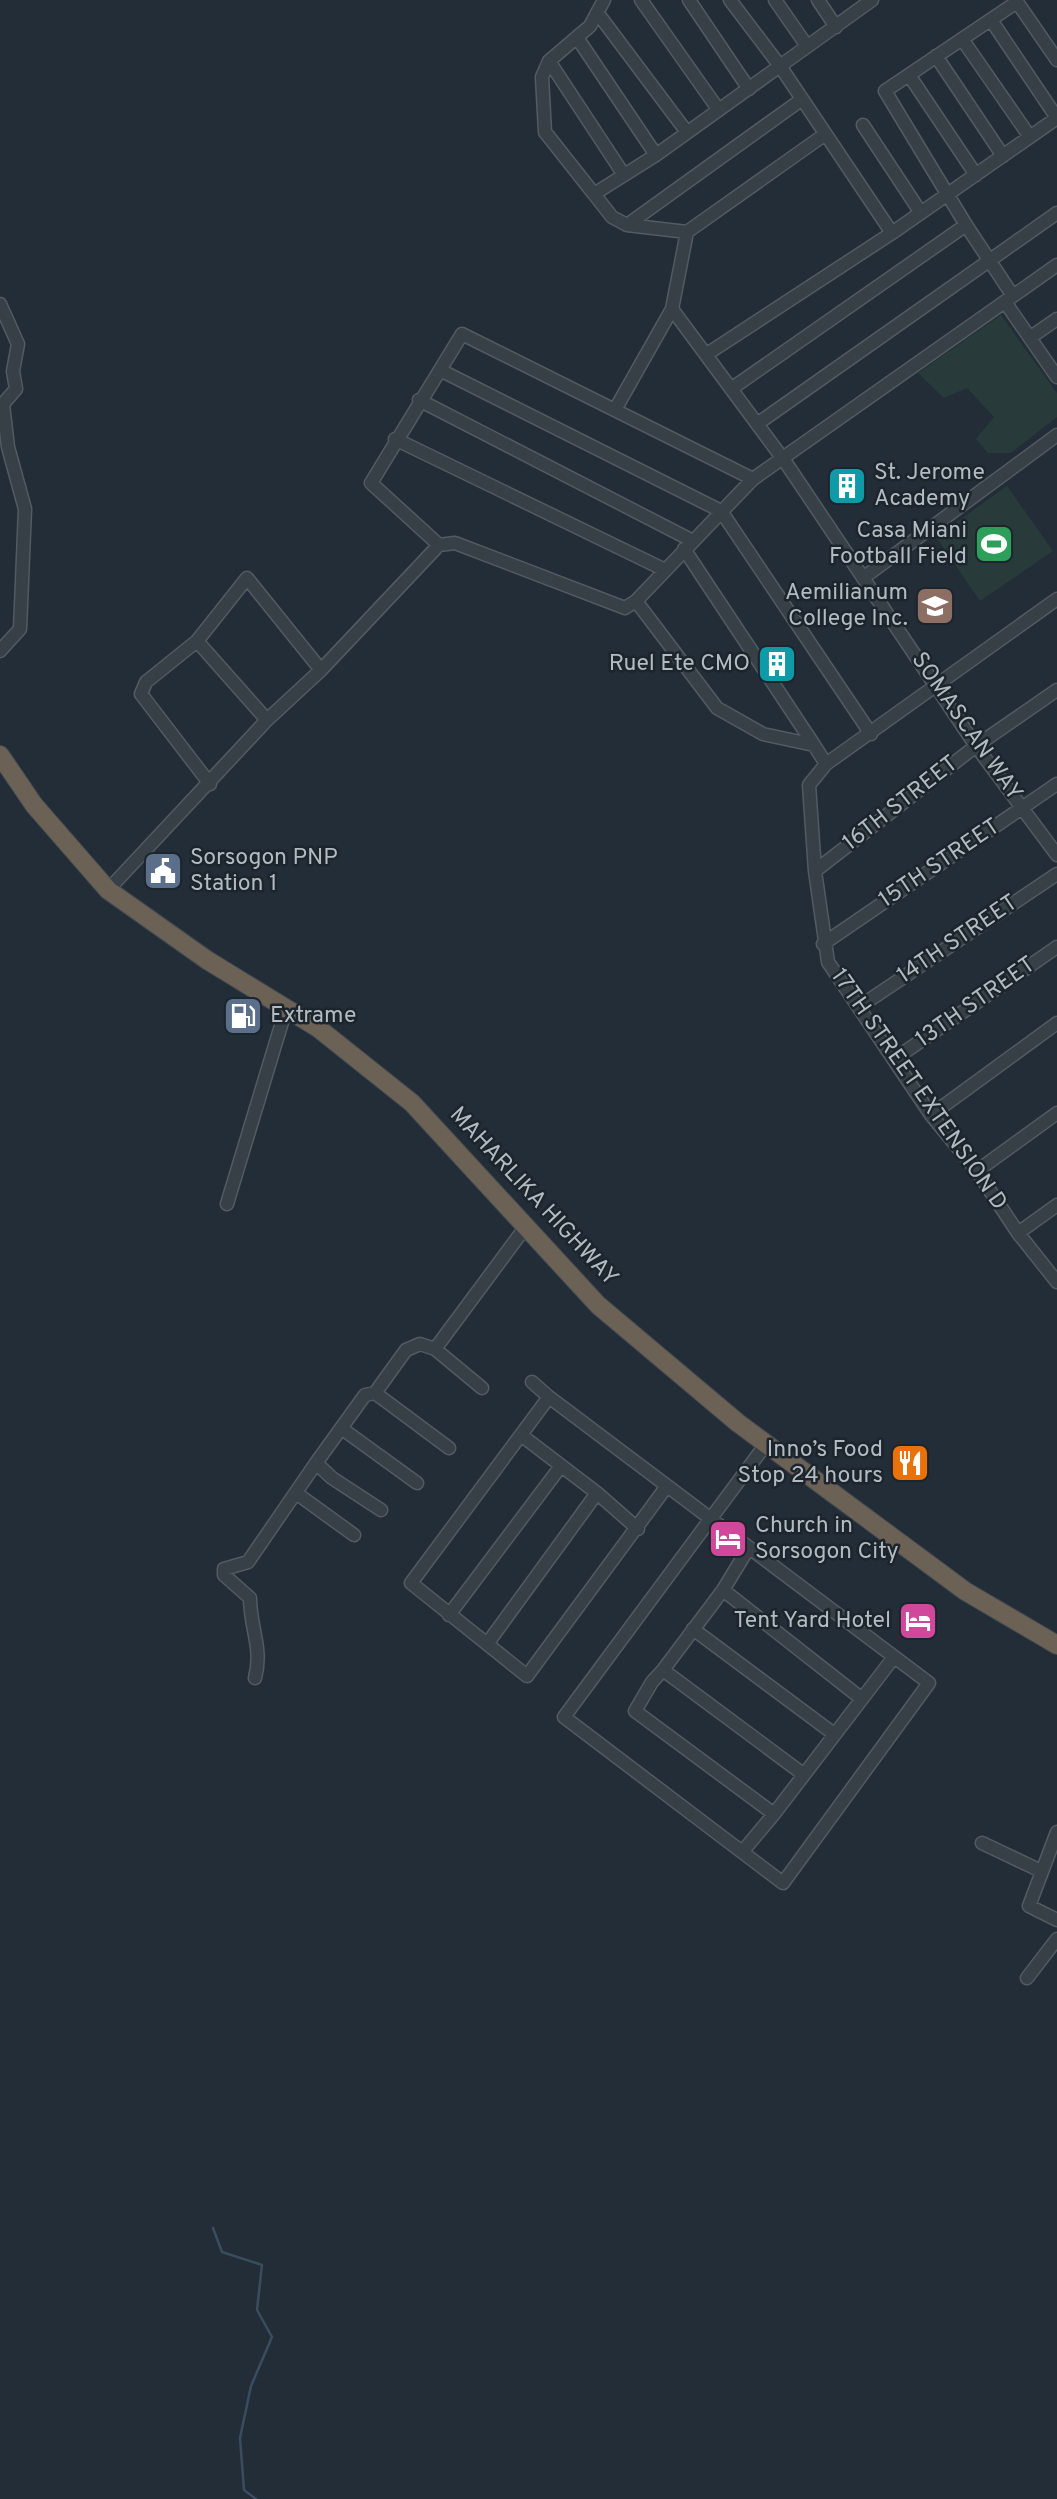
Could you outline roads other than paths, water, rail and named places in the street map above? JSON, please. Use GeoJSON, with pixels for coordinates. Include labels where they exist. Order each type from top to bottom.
{"type":"FeatureCollection","features":[{"type":"Feature","properties":{"kind":"highway","name":"MAHARLIKA HIGHWAY"},"geometry":{"type":"LineString","coordinates":[[0,755],[34,805],[108,890],[206,960],[318,1028],[412,1103],[598,1305],[766,1444],[965,1591],[1057,1645]]}},
{"type":"Feature","properties":{"kind":"street"},"geometry":{"type":"LineString","coordinates":[[604,0],[599,15],[578,39],[565,45],[549,61],[542,77],[545,132],[612,217],[627,225],[687,232],[824,135]]}},
{"type":"Feature","properties":{"kind":"street"},"geometry":{"type":"LineString","coordinates":[[641,0],[718,109]]}},
{"type":"Feature","properties":{"kind":"street"},"geometry":{"type":"LineString","coordinates":[[689,0],[749,89]]}},
{"type":"Feature","properties":{"kind":"street"},"geometry":{"type":"LineString","coordinates":[[730,0],[780,66],[800,100],[892,233]]}},
{"type":"Feature","properties":{"kind":"street"},"geometry":{"type":"LineString","coordinates":[[775,0],[807,46]]}},
{"type":"Feature","properties":{"kind":"street"},"geometry":{"type":"LineString","coordinates":[[818,0],[836,27]]}},
{"type":"Feature","properties":{"kind":"street"},"geometry":{"type":"LineString","coordinates":[[594,194],[656,155],[686,131],[836,27],[866,2]]}},
{"type":"Feature","properties":{"kind":"street"},"geometry":{"type":"LineString","coordinates":[[1055,372],[1031,337],[988,260],[885,91],[1017,2],[1057,61]]}},
{"type":"Feature","properties":{"kind":"street"},"geometry":{"type":"LineString","coordinates":[[599,15],[686,131]]}},
{"type":"Feature","properties":{"kind":"street"},"geometry":{"type":"LineString","coordinates":[[707,354],[892,233],[1057,118],[991,20]]}},
{"type":"Feature","properties":{"kind":"street"},"geometry":{"type":"LineString","coordinates":[[578,39],[656,155]]}},
{"type":"Feature","properties":{"kind":"street"},"geometry":{"type":"LineString","coordinates":[[962,39],[1030,137]]}},
{"type":"Feature","properties":{"kind":"street"},"geometry":{"type":"LineString","coordinates":[[936,56],[1003,156]]}},
{"type":"Feature","properties":{"kind":"street"},"geometry":{"type":"LineString","coordinates":[[549,61],[624,175]]}},
{"type":"Feature","properties":{"kind":"street"},"geometry":{"type":"LineString","coordinates":[[909,75],[975,175]]}},
{"type":"Feature","properties":{"kind":"street"},"geometry":{"type":"LineString","coordinates":[[627,225],[800,100]]}},
{"type":"Feature","properties":{"kind":"street"},"geometry":{"type":"LineString","coordinates":[[863,125],[921,213]]}},
{"type":"Feature","properties":{"kind":"street"},"geometry":{"type":"LineString","coordinates":[[757,424],[1057,213]]}},
{"type":"Feature","properties":{"kind":"street"},"geometry":{"type":"LineString","coordinates":[[732,389],[966,225]]}},
{"type":"Feature","properties":{"kind":"street"},"geometry":{"type":"LineString","coordinates":[[616,408],[672,309],[687,232]]}},
{"type":"Feature","properties":{"kind":"street"},"geometry":{"type":"LineString","coordinates":[[108,890],[211,784],[267,720],[321,670],[439,545],[455,543],[625,608],[636,601],[663,569],[753,478],[1057,265]]}},
{"type":"Feature","properties":{"kind":"street"},"geometry":{"type":"LineString","coordinates":[[0,304],[18,344],[13,371],[16,389],[3,404],[8,447],[25,509],[20,629],[0,652]]}},
{"type":"Feature","properties":{"kind":"street","name":"SOMASCAN WAY"},"geometry":{"type":"LineString","coordinates":[[672,309],[782,458],[976,746],[1057,855]]}},
{"type":"Feature","properties":{"kind":"street"},"geometry":{"type":"LineString","coordinates":[[1031,337],[1057,319]]}},
{"type":"Feature","properties":{"kind":"street"},"geometry":{"type":"LineString","coordinates":[[439,545],[370,483],[462,334],[753,478]]}},
{"type":"Feature","properties":{"kind":"street"},"geometry":{"type":"LineString","coordinates":[[440,370],[721,511],[871,734]]}},
{"type":"Feature","properties":{"kind":"street"},"geometry":{"type":"LineString","coordinates":[[419,400],[688,545],[826,764],[1057,599]]}},
{"type":"Feature","properties":{"kind":"street"},"geometry":{"type":"LineString","coordinates":[[863,578],[1057,435]]}},
{"type":"Feature","properties":{"kind":"street"},"geometry":{"type":"LineString","coordinates":[[395,439],[663,569]]}},
{"type":"Feature","properties":{"kind":"street"},"geometry":{"type":"LineString","coordinates":[[211,784],[141,694],[146,682],[197,641],[247,578],[321,670]]}},
{"type":"Feature","properties":{"kind":"street"},"geometry":{"type":"LineString","coordinates":[[636,601],[717,708],[763,734],[814,745]]}},
{"type":"Feature","properties":{"kind":"street"},"geometry":{"type":"LineString","coordinates":[[197,641],[267,720]]}},
{"type":"Feature","properties":{"kind":"street","name":"16TH STREET"},"geometry":{"type":"LineString","coordinates":[[815,871],[976,746],[1057,690]]}},
{"type":"Feature","properties":{"kind":"street","name":"17TH STREET EXTENSION D"},"geometry":{"type":"LineString","coordinates":[[826,764],[809,785],[815,871],[823,944],[828,962],[896,1058],[931,1115],[977,1171],[1018,1233],[1056,1280]]}},
{"type":"Feature","properties":{"kind":"street","name":"15TH STREET"},"geometry":{"type":"LineString","coordinates":[[823,944],[1057,784]]}},
{"type":"Feature","properties":{"kind":"street","name":"14TH STREET"},"geometry":{"type":"LineString","coordinates":[[859,1007],[1057,874]]}},
{"type":"Feature","properties":{"kind":"street","name":"13TH STREET"},"geometry":{"type":"LineString","coordinates":[[896,1058],[1057,947]]}},
{"type":"Feature","properties":{"kind":"street"},"geometry":{"type":"LineString","coordinates":[[228,1204],[286,1009]]}},
{"type":"Feature","properties":{"kind":"street"},"geometry":{"type":"LineString","coordinates":[[931,1115],[1057,1023]]}},
{"type":"Feature","properties":{"kind":"street"},"geometry":{"type":"LineString","coordinates":[[977,1171],[1057,1113]]}},
{"type":"Feature","properties":{"kind":"street"},"geometry":{"type":"LineString","coordinates":[[1018,1233],[1057,1205]]}},
{"type":"Feature","properties":{"kind":"street"},"geometry":{"type":"LineString","coordinates":[[435,1349],[527,1225]]}},
{"type":"Feature","properties":{"kind":"street"},"geometry":{"type":"LineString","coordinates":[[255,1678],[260,1659],[250,1619],[250,1598],[224,1576],[224,1569],[248,1562],[365,1395],[375,1392],[405,1350],[420,1344],[435,1349],[482,1388]]}},
{"type":"Feature","properties":{"kind":"street"},"geometry":{"type":"LineString","coordinates":[[532,1382],[711,1518],[748,1549],[929,1683],[783,1883],[564,1717],[711,1518],[766,1444]]}},
{"type":"Feature","properties":{"kind":"street"},"geometry":{"type":"LineString","coordinates":[[375,1392],[449,1448]]}},
{"type":"Feature","properties":{"kind":"street"},"geometry":{"type":"LineString","coordinates":[[550,1397],[411,1583],[527,1676],[638,1530],[667,1486]]}},
{"type":"Feature","properties":{"kind":"street"},"geometry":{"type":"LineString","coordinates":[[341,1428],[417,1483]]}},
{"type":"Feature","properties":{"kind":"street"},"geometry":{"type":"LineString","coordinates":[[521,1435],[597,1493],[638,1530]]}},
{"type":"Feature","properties":{"kind":"street"},"geometry":{"type":"LineString","coordinates":[[316,1463],[332,1478],[381,1510]]}},
{"type":"Feature","properties":{"kind":"street"},"geometry":{"type":"LineString","coordinates":[[449,1615],[561,1466]]}},
{"type":"Feature","properties":{"kind":"street"},"geometry":{"type":"LineString","coordinates":[[296,1493],[354,1535]]}},
{"type":"Feature","properties":{"kind":"street"},"geometry":{"type":"LineString","coordinates":[[487,1644],[597,1493]]}},
{"type":"Feature","properties":{"kind":"street"},"geometry":{"type":"LineString","coordinates":[[748,1549],[723,1590],[652,1682],[635,1711],[774,1814]]}},
{"type":"Feature","properties":{"kind":"street"},"geometry":{"type":"LineString","coordinates":[[723,1590],[862,1699]]}},
{"type":"Feature","properties":{"kind":"street"},"geometry":{"type":"LineString","coordinates":[[693,1629],[834,1734]]}},
{"type":"Feature","properties":{"kind":"street"},"geometry":{"type":"LineString","coordinates":[[743,1851],[894,1657]]}},
{"type":"Feature","properties":{"kind":"street"},"geometry":{"type":"LineString","coordinates":[[663,1670],[803,1774]]}},
{"type":"Feature","properties":{"kind":"street"},"geometry":{"type":"LineString","coordinates":[[1057,1832],[1029,1906],[1057,1920]]}},
{"type":"Feature","properties":{"kind":"street"},"geometry":{"type":"LineString","coordinates":[[982,1843],[1041,1871]]}},
{"type":"Feature","properties":{"kind":"street"},"geometry":{"type":"LineString","coordinates":[[1027,1978],[1057,1938]]}},
{"type":"Feature","properties":{"kind":"waterway"},"geometry":{"type":"LineString","coordinates":[[213,2228],[222,2252],[262,2265],[257,2310],[272,2337],[251,2386],[240,2438],[244,2490],[256,2499]]}},
{"type":"Feature","properties":{"kind":"place","name":"St. Jerome Academy"},"geometry":{"type":"Point","coordinates":[847,486]}},
{"type":"Feature","properties":{"kind":"place","name":"Casa Miani Football Field"},"geometry":{"type":"Point","coordinates":[994,544]}},
{"type":"Feature","properties":{"kind":"place","name":"Aemilianum College Inc."},"geometry":{"type":"Point","coordinates":[935,606]}},
{"type":"Feature","properties":{"kind":"place","name":"Ruel Ete CMO"},"geometry":{"type":"Point","coordinates":[777,664]}},
{"type":"Feature","properties":{"kind":"place","name":"Sorsogon PNP Station 1"},"geometry":{"type":"Point","coordinates":[163,871]}},
{"type":"Feature","properties":{"kind":"place","name":"Extrame"},"geometry":{"type":"Point","coordinates":[243,1016]}},
{"type":"Feature","properties":{"kind":"place","name":"Inno’s Food Stop 24 hours"},"geometry":{"type":"Point","coordinates":[910,1463]}},
{"type":"Feature","properties":{"kind":"place","name":"Church in Sorsogon City"},"geometry":{"type":"Point","coordinates":[728,1539]}},
{"type":"Feature","properties":{"kind":"place","name":"Tent Yard Hotel"},"geometry":{"type":"Point","coordinates":[918,1621]}}]}
